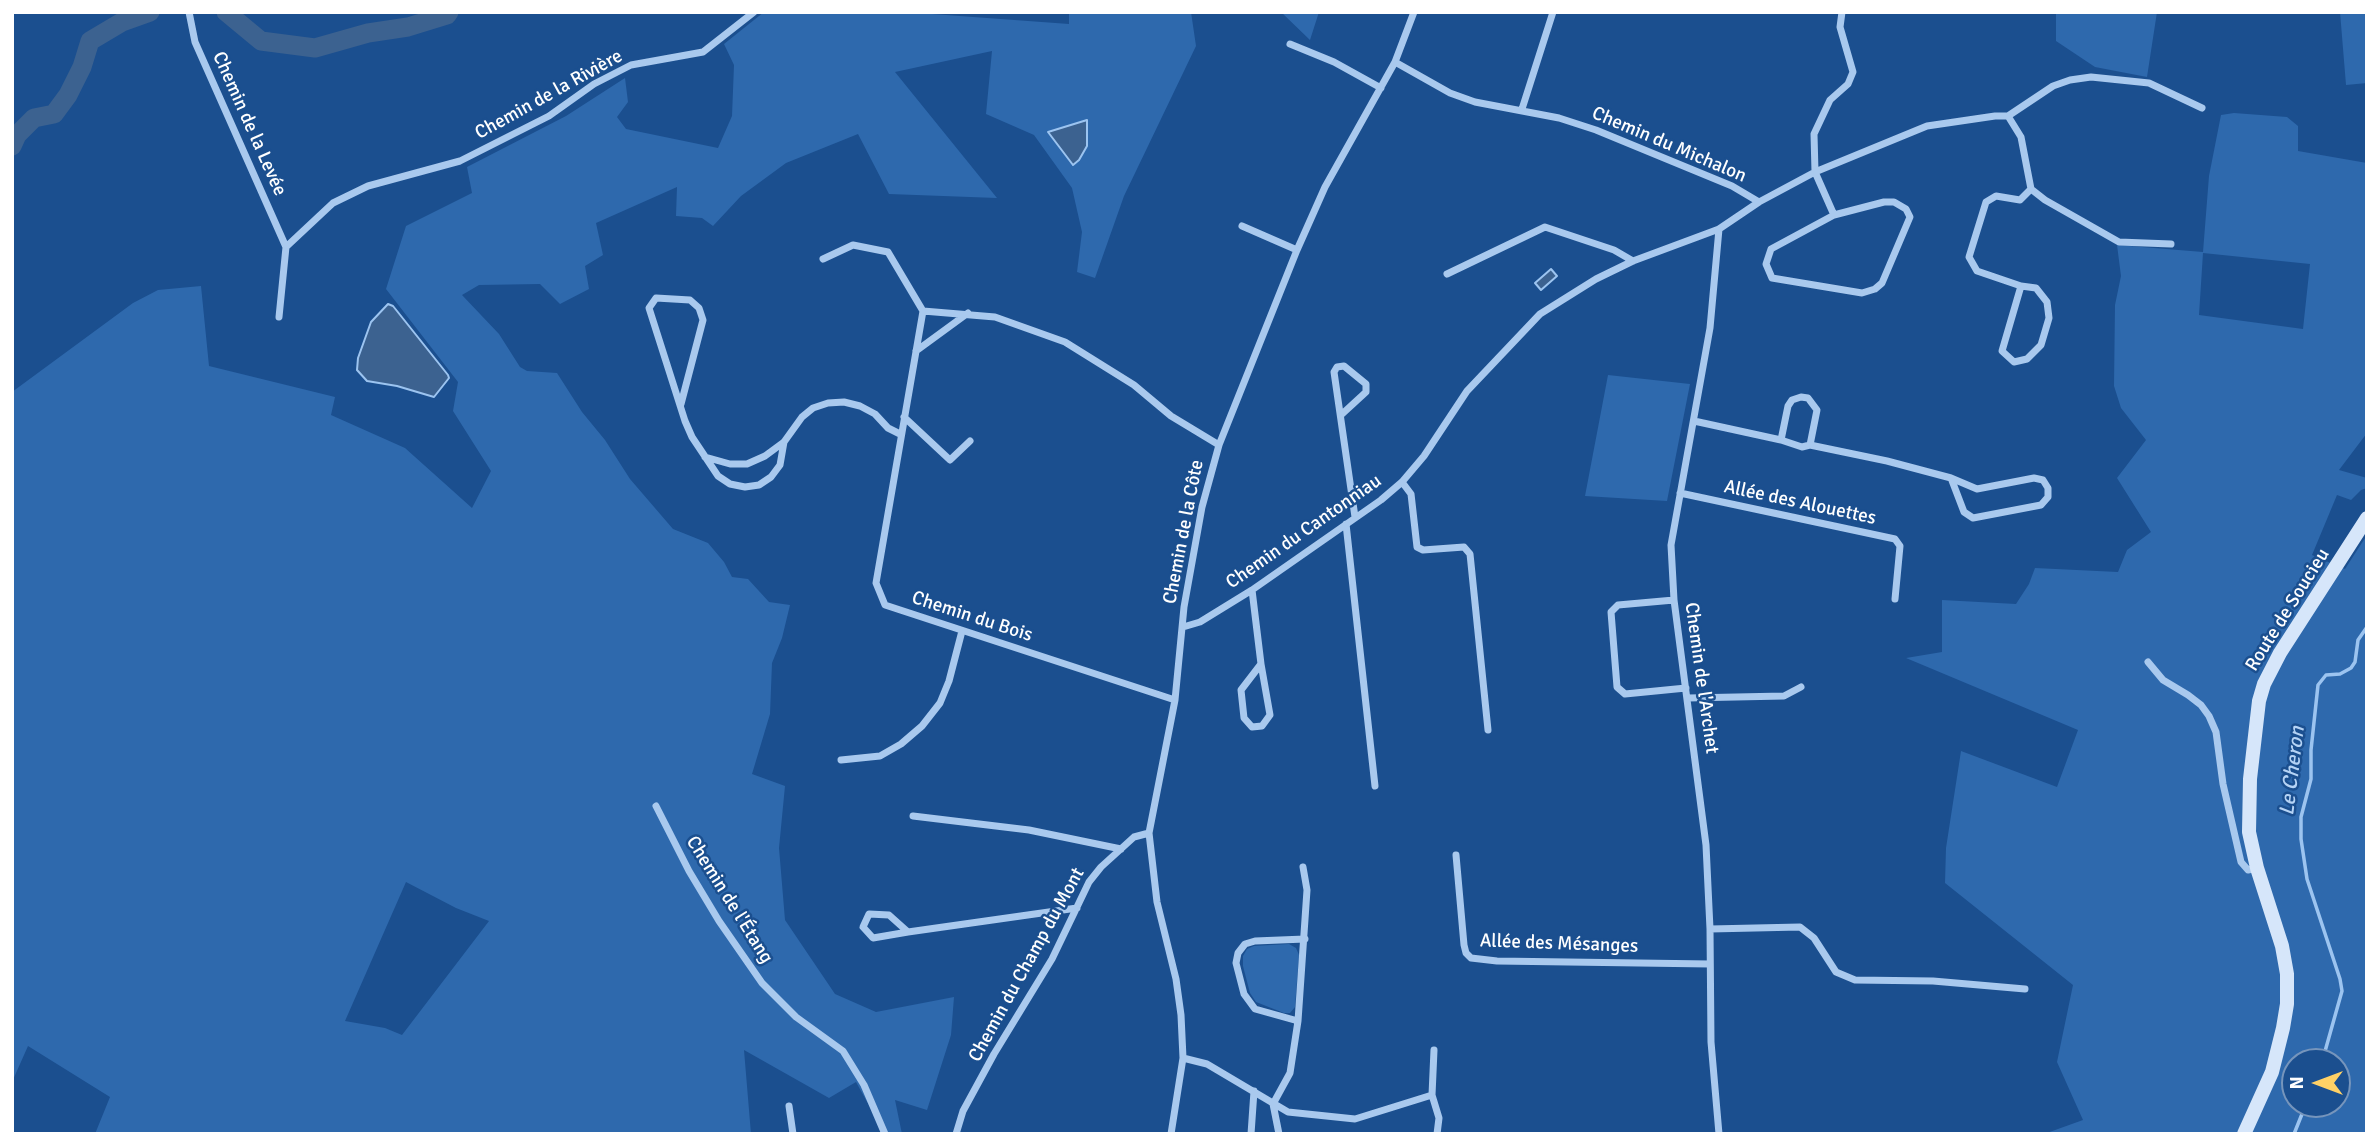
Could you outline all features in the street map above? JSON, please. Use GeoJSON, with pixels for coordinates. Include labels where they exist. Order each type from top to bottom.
{"type":"FeatureCollection","features":[{"type":"Feature","properties":{"kind":"street","name":"Chemin de la Levée"},"geometry":{"type":"LineString","coordinates":[[189,12],[195,42],[286,247]]}},
{"type":"Feature","properties":{"kind":"street","name":"Chemin de la Rivière"},"geometry":{"type":"LineString","coordinates":[[286,247],[333,203],[368,186],[460,161],[549,116],[594,84],[631,65],[704,52],[754,12]]}},
{"type":"Feature","properties":{"kind":"street","name":"Chemin de la Côte"},"geometry":{"type":"LineString","coordinates":[[1171,1134],[1183,1058],[1176,979],[1157,902],[1149,832],[1175,700],[1195,543],[1219,445],[1297,250],[1325,187],[1395,62],[1414,12]]}},
{"type":"Feature","properties":{"kind":"street"},"geometry":{"type":"LineString","coordinates":[[1522,110],[1553,12]]}},
{"type":"Feature","properties":{"kind":"street"},"geometry":{"type":"LineString","coordinates":[[1835,215],[1815,172],[1814,134],[1830,100],[1848,84],[1853,72],[1840,27],[1842,12]]}},
{"type":"Feature","properties":{"kind":"street"},"geometry":{"type":"LineString","coordinates":[[1290,44],[1334,62],[1381,88]]}},
{"type":"Feature","properties":{"kind":"street","name":"Chemin du Michalon"},"geometry":{"type":"LineString","coordinates":[[1395,62],[1450,93],[1475,103],[1559,118],[1660,155],[1732,186],[1759,202],[1815,172],[1873,150],[1927,125],[2008,116]]}},
{"type":"Feature","properties":{"kind":"street"},"geometry":{"type":"LineString","coordinates":[[2171,244],[2119,242],[2045,200],[2031,189],[2027,156],[2021,137],[2008,116],[2053,86],[2091,77],[2149,83],[2202,108]]}},
{"type":"Feature","properties":{"kind":"street"},"geometry":{"type":"LineString","coordinates":[[2021,286],[2002,351],[2014,362],[2027,359],[2041,345],[2049,318],[2047,302],[2036,288],[2021,286],[1977,271],[1969,257],[1986,202],[1996,196],[2020,200],[2031,189]]}},
{"type":"Feature","properties":{"kind":"street","name":"Chemin du Cantonniau"},"geometry":{"type":"LineString","coordinates":[[1183,627],[1200,622],[1252,590],[1381,500],[1402,482],[1424,456],[1467,391],[1540,314],[1596,279],[1633,261],[1720,229],[1759,202]]}},
{"type":"Feature","properties":{"kind":"street"},"geometry":{"type":"LineString","coordinates":[[1884,202],[1894,202],[1906,209],[1910,218],[1882,282],[1875,289],[1862,293],[1772,278],[1766,264],[1771,249],[1835,215],[1884,202]]}},
{"type":"Feature","properties":{"kind":"street"},"geometry":{"type":"LineString","coordinates":[[1242,226],[1297,250]]}},
{"type":"Feature","properties":{"kind":"street"},"geometry":{"type":"LineString","coordinates":[[1447,274],[1545,227],[1614,250],[1633,261]]}},
{"type":"Feature","properties":{"kind":"street","name":"Chemin de l'Archet"},"geometry":{"type":"LineString","coordinates":[[1719,1134],[1711,1042],[1706,845],[1674,600],[1671,545],[1710,328],[1720,229]]}},
{"type":"Feature","properties":{"kind":"street"},"geometry":{"type":"LineString","coordinates":[[823,259],[853,245],[888,251],[923,311],[995,317],[1065,342],[1134,385],[1171,416],[1219,445]]}},
{"type":"Feature","properties":{"kind":"street"},"geometry":{"type":"LineString","coordinates":[[279,317],[286,247]]}},
{"type":"Feature","properties":{"kind":"street"},"geometry":{"type":"LineString","coordinates":[[681,404],[703,320],[699,308],[690,300],[656,298],[649,308],[692,438],[718,476],[730,484],[745,487],[759,485],[771,477],[780,465],[784,442]]}},
{"type":"Feature","properties":{"kind":"street","name":"Chemin du Bois"},"geometry":{"type":"LineString","coordinates":[[923,311],[876,583],[885,605],[1175,700]]}},
{"type":"Feature","properties":{"kind":"street"},"geometry":{"type":"LineString","coordinates":[[915,352],[968,313]]}},
{"type":"Feature","properties":{"kind":"street"},"geometry":{"type":"LineString","coordinates":[[1341,415],[1366,391],[1366,384],[1344,366],[1337,367],[1334,372],[1354,517]]}},
{"type":"Feature","properties":{"kind":"street"},"geometry":{"type":"LineString","coordinates":[[1781,440],[1788,406],[1792,400],[1808,398],[1817,410],[1810,445]]}},
{"type":"Feature","properties":{"kind":"street"},"geometry":{"type":"LineString","coordinates":[[705,457],[730,464],[747,464],[765,456],[784,442],[802,416],[813,408],[828,403],[844,402],[860,406],[900,434]]}},
{"type":"Feature","properties":{"kind":"street"},"geometry":{"type":"LineString","coordinates":[[904,416],[950,460],[970,441]]}},
{"type":"Feature","properties":{"kind":"street"},"geometry":{"type":"LineString","coordinates":[[1694,421],[1802,447],[1810,445],[1887,461],[1951,478],[1977,489],[2034,478],[2043,481],[2049,488],[2048,497],[2041,505],[1973,518],[1964,512],[1951,478]]}},
{"type":"Feature","properties":{"kind":"street"},"geometry":{"type":"LineString","coordinates":[[1402,482],[1411,494],[1417,547],[1423,550],[1464,547],[1470,554],[1488,730]]}},
{"type":"Feature","properties":{"kind":"street","name":"Allée des Alouettes"},"geometry":{"type":"LineString","coordinates":[[1680,493],[1895,539],[1900,546],[1895,598]]}},
{"type":"Feature","properties":{"kind":"street","name":"Route de Soucieu"},"geometry":{"type":"LineString","coordinates":[[2244,1134],[2272,1072],[2287,1003],[2287,974],[2282,946],[2252,849],[2248,812],[2255,722],[2264,684],[2280,653],[2367,518]]}},
{"type":"Feature","properties":{"kind":"street"},"geometry":{"type":"LineString","coordinates":[[1346,524],[1375,786]]}},
{"type":"Feature","properties":{"kind":"street"},"geometry":{"type":"LineString","coordinates":[[1252,590],[1270,715],[1262,726],[1252,727],[1244,718],[1241,690],[1261,664]]}},
{"type":"Feature","properties":{"kind":"street"},"geometry":{"type":"LineString","coordinates":[[1674,600],[1618,605],[1611,612],[1617,687],[1625,694],[1686,688]]}},
{"type":"Feature","properties":{"kind":"street"},"geometry":{"type":"LineString","coordinates":[[841,760],[880,756],[901,744],[922,726],[940,703],[962,631]]}},
{"type":"Feature","properties":{"kind":"street"},"geometry":{"type":"LineString","coordinates":[[2148,662],[2163,680],[2201,705],[2209,716],[2216,732],[2223,784],[2241,862],[2248,870],[2257,868]]}},
{"type":"Feature","properties":{"kind":"street"},"geometry":{"type":"LineString","coordinates":[[1688,698],[1784,696],[1801,687]]}},
{"type":"Feature","properties":{"kind":"street","name":"Chemin de l'Étang"},"geometry":{"type":"LineString","coordinates":[[656,806],[689,871],[754,972],[796,1017],[843,1051],[864,1084],[885,1134]]}},
{"type":"Feature","properties":{"kind":"street"},"geometry":{"type":"LineString","coordinates":[[913,816],[1029,830],[1121,849]]}},
{"type":"Feature","properties":{"kind":"street","name":"Chemin du Champ du Mont"},"geometry":{"type":"LineString","coordinates":[[956,1134],[963,1111],[1052,959],[1089,882],[1101,867],[1134,837],[1149,832]]}},
{"type":"Feature","properties":{"kind":"street","name":"Allée des Mésanges"},"geometry":{"type":"LineString","coordinates":[[1456,855],[1464,945],[1471,958],[1710,964]]}},
{"type":"Feature","properties":{"kind":"street"},"geometry":{"type":"LineString","coordinates":[[1279,1134],[1273,1104],[1290,1073],[1298,1021],[1307,890],[1303,867]]}},
{"type":"Feature","properties":{"kind":"street"},"geometry":{"type":"LineString","coordinates":[[908,932],[889,915],[869,914],[863,927],[873,939],[1077,908]]}},
{"type":"Feature","properties":{"kind":"street"},"geometry":{"type":"LineString","coordinates":[[1710,929],[1800,927],[1814,938],[1836,972],[1856,980],[1933,981],[2025,989]]}},
{"type":"Feature","properties":{"kind":"street"},"geometry":{"type":"LineString","coordinates":[[1298,1021],[1255,1009],[1244,994],[1236,963],[1238,953],[1245,944],[1255,941],[1305,939]]}},
{"type":"Feature","properties":{"kind":"street"},"geometry":{"type":"LineString","coordinates":[[1434,1050],[1432,1096],[1439,1118],[1437,1134]]}},
{"type":"Feature","properties":{"kind":"street"},"geometry":{"type":"LineString","coordinates":[[1183,1058],[1207,1064],[1288,1112],[1354,1119],[1432,1096]]}},
{"type":"Feature","properties":{"kind":"street"},"geometry":{"type":"LineString","coordinates":[[1251,1134],[1254,1091]]}},
{"type":"Feature","properties":{"kind":"street"},"geometry":{"type":"LineString","coordinates":[[789,1106],[793,1134]]}},
{"type":"Feature","properties":{"kind":"shaded area"},"geometry":{"type":"Polygon","coordinates":[[[764,12],[905,12],[1069,24],[1069,12],[1191,12],[1196,46],[1124,196],[1095,278],[1077,272],[1082,232],[1072,188],[1034,135],[986,114],[992,51],[895,72],[997,198],[889,194],[858,134],[786,163],[741,196],[713,226],[702,218],[676,216],[677,187],[596,223],[603,255],[585,266],[589,289],[560,304],[540,284],[479,285],[462,295],[499,334],[520,367],[527,371],[557,373],[630,479],[673,529],[708,543],[724,562],[732,577],[748,579],[769,602],[790,605],[782,638],[772,663],[770,714],[752,774],[785,786],[779,848],[785,920],[835,994],[876,1012],[954,997],[951,1035],[927,1110],[895,1100],[902,1134],[882,1134],[856,1082],[829,1098],[744,1050],[751,1134],[95,1134],[110,1097],[28,1046],[12,1082],[12,392],[133,303],[158,290],[201,286],[209,366],[335,397],[331,415],[405,448],[472,508],[491,471],[453,411],[458,382],[386,289],[406,226],[472,193],[467,167],[566,116],[625,78],[628,102],[617,117],[626,129],[718,148],[732,116],[734,65],[724,44],[764,12]],[[406,882],[345,1021],[385,1028],[402,1035],[489,921],[456,908],[406,882]]]}},
{"type":"Feature","properties":{"kind":"shaded area"},"geometry":{"type":"Polygon","coordinates":[[[1281,12],[1319,12],[1310,40],[1281,12]]]}},
{"type":"Feature","properties":{"kind":"shaded area"},"geometry":{"type":"Polygon","coordinates":[[[2056,12],[2157,12],[2147,77],[2095,67],[2056,41],[2056,12]]]}},
{"type":"Feature","properties":{"kind":"shaded area"},"geometry":{"type":"Polygon","coordinates":[[[2340,12],[2367,12],[2367,83],[2346,85],[2340,12]]]}},
{"type":"Feature","properties":{"kind":"shaded area"},"geometry":{"type":"Polygon","coordinates":[[[2234,113],[2287,117],[2298,126],[2298,151],[2367,163],[2367,433],[2339,470],[2367,478],[2367,488],[2351,500],[2337,495],[2312,555],[2345,569],[2367,535],[2367,1134],[2044,1134],[2083,1120],[2057,1062],[2073,985],[1945,883],[1946,848],[1961,751],[2057,787],[2078,730],[1906,658],[1942,652],[1942,600],[2016,604],[2029,584],[2035,568],[2118,572],[2127,550],[2151,532],[2117,478],[2146,440],[2121,408],[2114,386],[2115,305],[2121,276],[2117,245],[2203,252],[2209,176],[2221,115],[2234,113]],[[2203,253],[2199,315],[2303,329],[2310,264],[2203,253]]]}},
{"type":"Feature","properties":{"kind":"shaded area"},"geometry":{"type":"Polygon","coordinates":[[[1087,120],[1087,146],[1073,165],[1048,132],[1087,120]]]}},
{"type":"Feature","properties":{"kind":"shaded area"},"geometry":{"type":"Polygon","coordinates":[[[1551,269],[1557,276],[1541,290],[1535,283],[1551,269]]]}},
{"type":"Feature","properties":{"kind":"shaded area"},"geometry":{"type":"Polygon","coordinates":[[[388,304],[393,306],[448,375],[449,378],[434,397],[397,386],[367,381],[357,370],[358,358],[371,322],[388,304]]]}},
{"type":"Feature","properties":{"kind":"shaded area"},"geometry":{"type":"Polygon","coordinates":[[[1608,375],[1690,384],[1667,501],[1585,496],[1608,375]]]}},
{"type":"Feature","properties":{"kind":"shaded area"},"geometry":{"type":"Polygon","coordinates":[[[1289,944],[1296,948],[1299,955],[1295,1007],[1290,1013],[1284,1013],[1256,1002],[1250,993],[1243,956],[1247,949],[1254,946],[1289,944]]]}},
{"type":"Feature","properties":{"kind":"waterway"},"geometry":{"type":"LineString","coordinates":[[12,146],[17,135],[34,118],[54,114],[68,95],[82,67],[90,41],[122,22],[150,12]]}},
{"type":"Feature","properties":{"kind":"waterway"},"geometry":{"type":"LineString","coordinates":[[226,12],[261,41],[315,48],[368,33],[408,27],[447,15],[449,12]]}},
{"type":"Feature","properties":{"kind":"waterway","name":"Le Cheron"},"geometry":{"type":"LineString","coordinates":[[2326,1048],[2342,991],[2307,879],[2301,839],[2301,817],[2311,779],[2311,750],[2318,685],[2326,675],[2340,674],[2351,668],[2355,662],[2358,640],[2367,627]]}},
{"type":"Feature","properties":{"kind":"waterway","name":"Le Cheron"},"geometry":{"type":"LineString","coordinates":[[2294,1134],[2300,1118]]}}]}
